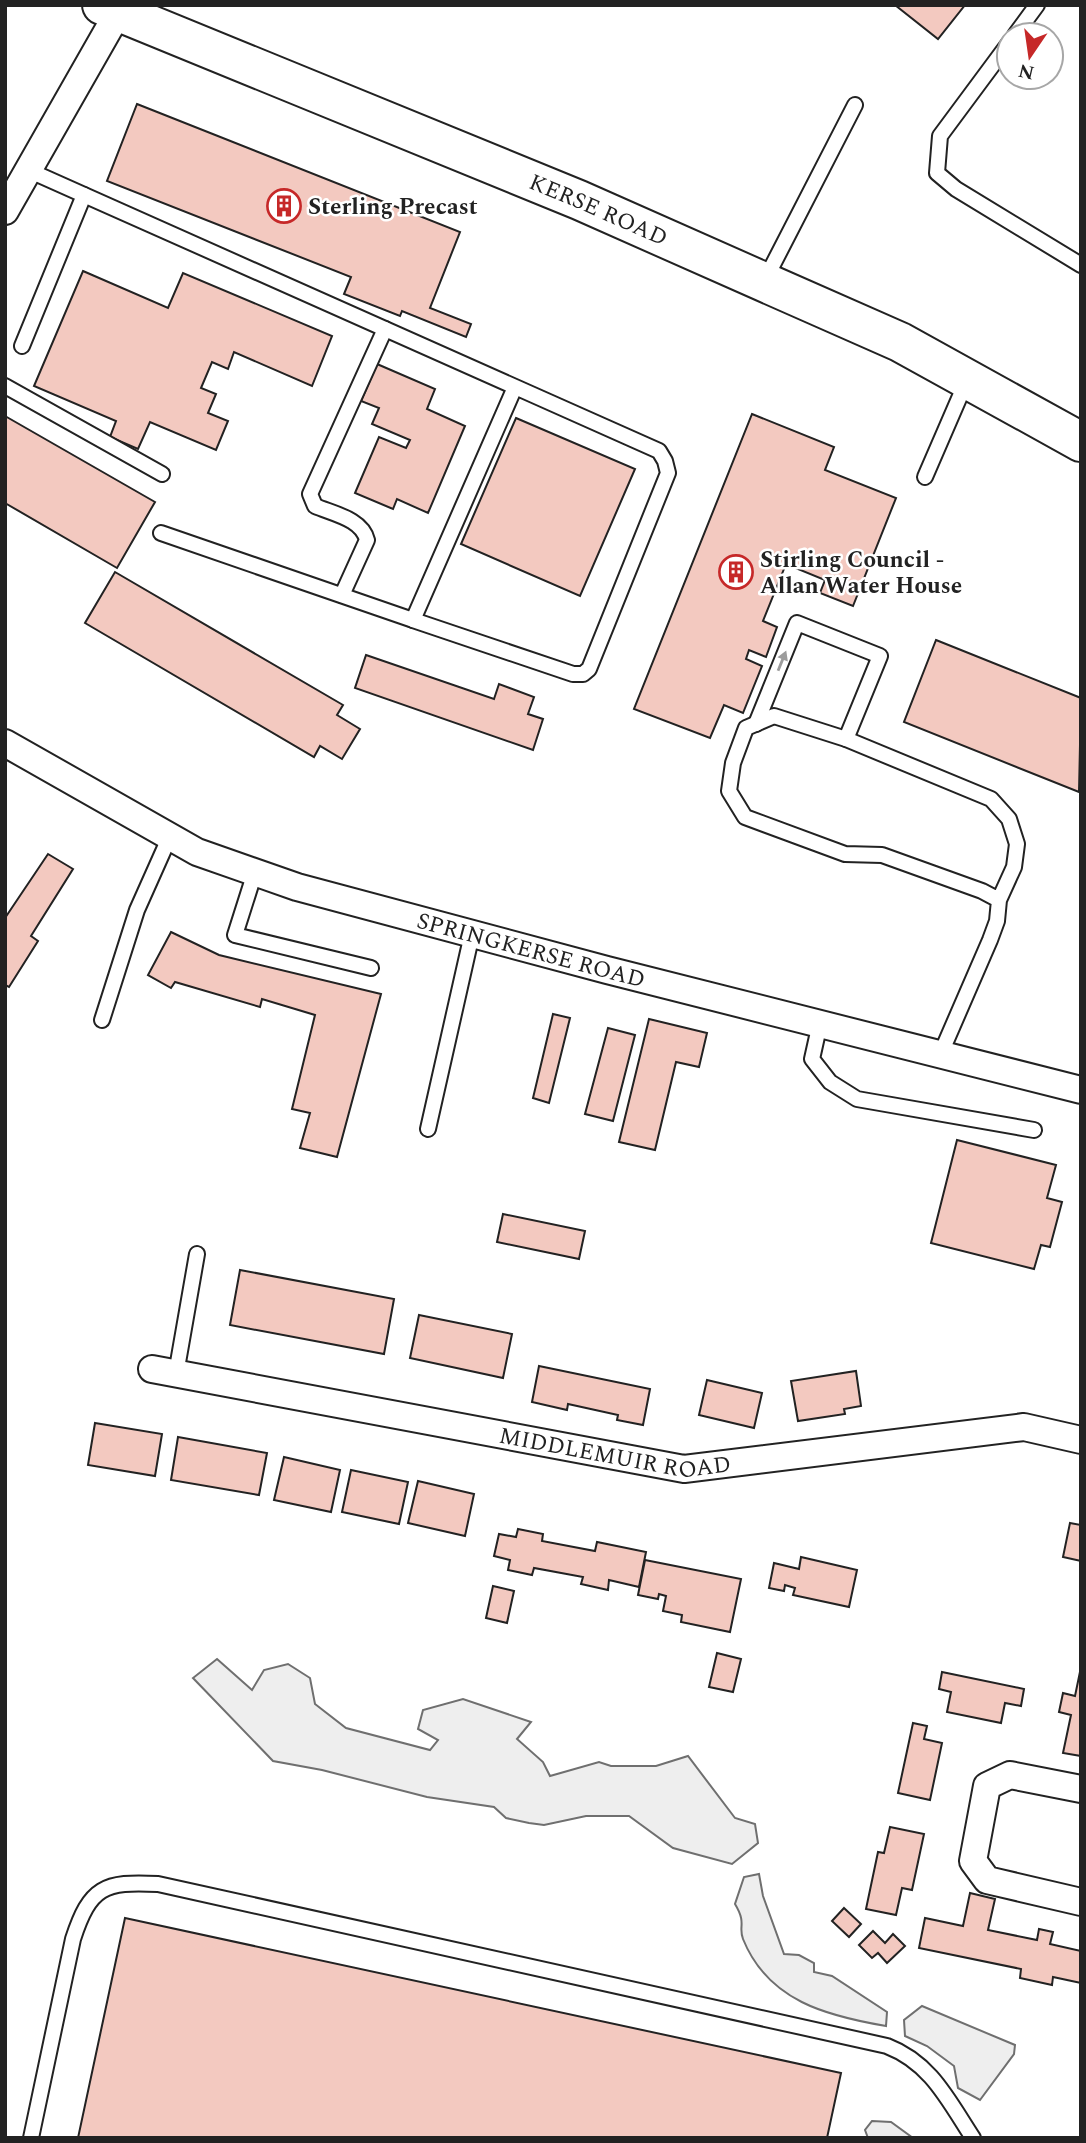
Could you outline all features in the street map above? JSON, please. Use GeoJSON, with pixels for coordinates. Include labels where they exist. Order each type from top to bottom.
{"type":"FeatureCollection","features":[{"type":"Feature","properties":{"kind":"main road","name":"KERSE ROAD"},"geometry":{"type":"LineString","coordinates":[[110,8],[579,200],[901,342],[1081,442]]}},
{"type":"Feature","properties":{"kind":"street"},"geometry":{"type":"LineString","coordinates":[[5,211],[110,8]]}},
{"type":"Feature","properties":{"kind":"street","name":"SPRINGKERSE ROAD"},"geometry":{"type":"LineString","coordinates":[[5,743],[197,852],[297,887],[1081,1090]]}},
{"type":"Feature","properties":{"kind":"street","name":"MIDDLEMUIR ROAD"},"geometry":{"type":"LineString","coordinates":[[164,1372],[684,1469],[1024,1427],[1081,1440]]}},
{"type":"Feature","properties":{"kind":"street"},"geometry":{"type":"LineString","coordinates":[[1081,1788],[1010,1775],[987,1786],[973,1861],[987,1880],[1081,1902]]}},
{"type":"Feature","properties":{"kind":"lane"},"geometry":{"type":"LineString","coordinates":[[1025,21],[1037,5]]}},
{"type":"Feature","properties":{"kind":"lane"},"geometry":{"type":"LineString","coordinates":[[995,62],[940,136],[937,173],[956,189],[1081,265]]}},
{"type":"Feature","properties":{"kind":"lane"},"geometry":{"type":"LineString","coordinates":[[764,282],[855,105]]}},
{"type":"Feature","properties":{"kind":"lane"},"geometry":{"type":"LineString","coordinates":[[28,170],[659,451],[666,461],[668,473],[589,669],[583,674],[573,674],[161,533]]}},
{"type":"Feature","properties":{"kind":"lane"},"geometry":{"type":"LineString","coordinates":[[22,346],[84,195]]}},
{"type":"Feature","properties":{"kind":"lane"},"geometry":{"type":"LineString","coordinates":[[342,595],[368,540],[365,531],[358,524],[315,506],[310,494],[385,329]]}},
{"type":"Feature","properties":{"kind":"lane"},"geometry":{"type":"LineString","coordinates":[[925,477],[967,379]]}},
{"type":"Feature","properties":{"kind":"lane"},"geometry":{"type":"LineString","coordinates":[[5,386],[162,474]]}},
{"type":"Feature","properties":{"kind":"lane"},"geometry":{"type":"LineString","coordinates":[[413,620],[515,387]]}},
{"type":"Feature","properties":{"kind":"lane"},"geometry":{"type":"LineString","coordinates":[[756,724],[797,623],[880,656],[846,739]]}},
{"type":"Feature","properties":{"kind":"lane"},"geometry":{"type":"LineString","coordinates":[[941,1053],[990,940],[997,921],[999,900],[1014,867],[1017,844],[1009,819],[991,799],[846,739],[774,716],[746,728],[733,763],[729,791],[746,817],[845,855],[882,855],[982,891],[999,900]]}},
{"type":"Feature","properties":{"kind":"lane"},"geometry":{"type":"LineString","coordinates":[[102,1020],[136,910],[170,836]]}},
{"type":"Feature","properties":{"kind":"lane"},"geometry":{"type":"LineString","coordinates":[[255,872],[235,934],[371,968]]}},
{"type":"Feature","properties":{"kind":"lane"},"geometry":{"type":"LineString","coordinates":[[428,1129],[472,934]]}},
{"type":"Feature","properties":{"kind":"lane"},"geometry":{"type":"LineString","coordinates":[[820,1023],[812,1059],[830,1082],[857,1099],[1034,1130]]}},
{"type":"Feature","properties":{"kind":"lane"},"geometry":{"type":"LineString","coordinates":[[164,1372],[197,1254]]}},
{"type":"Feature","properties":{"kind":"lane"},"geometry":{"type":"LineString","coordinates":[[31,2138],[73,1939],[83,1909],[104,1889],[121,1882],[158,1884],[887,2046],[910,2055],[933,2077],[973,2138]]}},
{"type":"Feature","properties":{"kind":"shaded area"},"geometry":{"type":"Polygon","coordinates":[[[217,1659],[252,1690],[264,1670],[288,1664],[310,1678],[315,1704],[346,1728],[430,1750],[438,1740],[418,1729],[423,1710],[463,1699],[531,1722],[517,1739],[543,1762],[550,1776],[599,1762],[611,1766],[656,1766],[688,1756],[735,1818],[755,1824],[758,1843],[732,1864],[673,1848],[629,1816],[586,1816],[544,1825],[529,1823],[506,1818],[494,1807],[427,1797],[322,1770],[273,1761],[193,1678],[217,1659]]]}},
{"type":"Feature","properties":{"kind":"shaded area"},"geometry":{"type":"Polygon","coordinates":[[[759,1874],[763,1896],[784,1954],[799,1955],[814,1963],[814,1972],[832,1976],[887,2012],[886,2026],[821,2010],[784,1991],[768,1977],[754,1960],[743,1939],[741,1916],[735,1904],[744,1877],[759,1874]]]}},
{"type":"Feature","properties":{"kind":"shaded area"},"geometry":{"type":"Polygon","coordinates":[[[922,2006],[1015,2045],[1014,2054],[980,2100],[958,2088],[954,2066],[927,2046],[905,2036],[904,2020],[922,2006]]]}},
{"type":"Feature","properties":{"kind":"shaded area"},"geometry":{"type":"Polygon","coordinates":[[[872,2121],[891,2122],[913,2138],[868,2138],[865,2130],[872,2121]]]}},
{"type":"Feature","properties":{"kind":"building"},"geometry":{"type":"Polygon","coordinates":[[[895,5],[965,5],[938,39],[895,5]]]}},
{"type":"Feature","properties":{"kind":"building","name":"Sterling Precast"},"geometry":{"type":"Polygon","coordinates":[[[137,104],[460,232],[430,308],[471,324],[466,337],[402,311],[400,316],[344,294],[351,277],[107,181],[137,104]]]}},
{"type":"Feature","properties":{"kind":"building"},"geometry":{"type":"Polygon","coordinates":[[[83,271],[168,308],[183,273],[332,336],[312,386],[234,352],[228,369],[212,362],[201,388],[216,394],[208,413],[228,421],[216,450],[150,422],[138,449],[110,437],[116,421],[34,386],[83,271]]]}},
{"type":"Feature","properties":{"kind":"building"},"geometry":{"type":"Polygon","coordinates":[[[377,364],[435,389],[427,409],[465,426],[428,513],[397,499],[393,509],[355,493],[379,437],[406,448],[410,440],[372,424],[379,408],[361,401],[377,364]]]}},
{"type":"Feature","properties":{"kind":"building","name":"Stirling Council - Allan Water House"},"geometry":{"type":"Polygon","coordinates":[[[752,414],[834,447],[825,470],[896,498],[853,606],[820,593],[825,580],[786,564],[763,621],[777,627],[766,657],[749,650],[746,659],[762,666],[743,713],[724,705],[710,738],[634,709],[752,414]]]}},
{"type":"Feature","properties":{"kind":"building"},"geometry":{"type":"Polygon","coordinates":[[[5,416],[155,502],[117,568],[5,503],[5,416]]]}},
{"type":"Feature","properties":{"kind":"building"},"geometry":{"type":"Polygon","coordinates":[[[516,418],[635,469],[580,596],[461,544],[516,418]]]}},
{"type":"Feature","properties":{"kind":"building"},"geometry":{"type":"Polygon","coordinates":[[[115,572],[343,705],[337,715],[360,729],[342,759],[320,746],[314,757],[85,623],[115,572]]]}},
{"type":"Feature","properties":{"kind":"building"},"geometry":{"type":"Polygon","coordinates":[[[936,640],[1081,698],[1079,792],[904,722],[936,640]]]}},
{"type":"Feature","properties":{"kind":"building"},"geometry":{"type":"Polygon","coordinates":[[[366,655],[494,699],[499,684],[534,697],[528,714],[543,719],[533,750],[355,688],[366,655]]]}},
{"type":"Feature","properties":{"kind":"building"},"geometry":{"type":"Polygon","coordinates":[[[48,854],[73,869],[31,936],[38,941],[9,987],[5,985],[5,918],[48,854]]]}},
{"type":"Feature","properties":{"kind":"building"},"geometry":{"type":"Polygon","coordinates":[[[171,932],[219,955],[381,994],[337,1157],[300,1148],[310,1113],[292,1109],[315,1015],[262,999],[260,1007],[175,982],[171,988],[148,975],[171,932]]]}},
{"type":"Feature","properties":{"kind":"building"},"geometry":{"type":"Polygon","coordinates":[[[553,1014],[570,1018],[549,1103],[533,1098],[553,1014]]]}},
{"type":"Feature","properties":{"kind":"building"},"geometry":{"type":"Polygon","coordinates":[[[649,1019],[707,1033],[699,1067],[676,1062],[655,1150],[619,1142],[649,1019]]]}},
{"type":"Feature","properties":{"kind":"building"},"geometry":{"type":"Polygon","coordinates":[[[608,1028],[635,1035],[613,1121],[585,1114],[608,1028]]]}},
{"type":"Feature","properties":{"kind":"building"},"geometry":{"type":"Polygon","coordinates":[[[957,1140],[1056,1165],[1047,1198],[1062,1202],[1050,1247],[1041,1245],[1034,1269],[931,1243],[957,1140]]]}},
{"type":"Feature","properties":{"kind":"building"},"geometry":{"type":"Polygon","coordinates":[[[503,1214],[585,1231],[579,1259],[497,1242],[503,1214]]]}},
{"type":"Feature","properties":{"kind":"building"},"geometry":{"type":"Polygon","coordinates":[[[240,1270],[394,1299],[384,1354],[230,1325],[240,1270]]]}},
{"type":"Feature","properties":{"kind":"building"},"geometry":{"type":"Polygon","coordinates":[[[419,1315],[512,1334],[503,1378],[410,1358],[419,1315]]]}},
{"type":"Feature","properties":{"kind":"building"},"geometry":{"type":"Polygon","coordinates":[[[539,1366],[650,1389],[643,1425],[617,1420],[618,1415],[568,1404],[567,1410],[532,1402],[539,1366]]]}},
{"type":"Feature","properties":{"kind":"building"},"geometry":{"type":"Polygon","coordinates":[[[856,1371],[861,1406],[844,1409],[845,1414],[798,1421],[791,1381],[856,1371]]]}},
{"type":"Feature","properties":{"kind":"building"},"geometry":{"type":"Polygon","coordinates":[[[707,1380],[762,1393],[754,1428],[699,1415],[707,1380]]]}},
{"type":"Feature","properties":{"kind":"building"},"geometry":{"type":"Polygon","coordinates":[[[95,1423],[162,1434],[155,1476],[88,1465],[95,1423]]]}},
{"type":"Feature","properties":{"kind":"building"},"geometry":{"type":"Polygon","coordinates":[[[178,1437],[267,1453],[259,1495],[171,1480],[178,1437]]]}},
{"type":"Feature","properties":{"kind":"building"},"geometry":{"type":"Polygon","coordinates":[[[284,1457],[340,1470],[331,1512],[274,1500],[284,1457]]]}},
{"type":"Feature","properties":{"kind":"building"},"geometry":{"type":"Polygon","coordinates":[[[351,1470],[408,1482],[399,1524],[342,1512],[351,1470]]]}},
{"type":"Feature","properties":{"kind":"building"},"geometry":{"type":"Polygon","coordinates":[[[418,1481],[474,1494],[465,1536],[408,1523],[418,1481]]]}},
{"type":"Feature","properties":{"kind":"building"},"geometry":{"type":"Polygon","coordinates":[[[1070,1523],[1081,1525],[1081,1561],[1063,1557],[1070,1523]]]}},
{"type":"Feature","properties":{"kind":"building"},"geometry":{"type":"Polygon","coordinates":[[[518,1529],[543,1534],[542,1541],[595,1551],[597,1542],[646,1552],[639,1587],[609,1580],[608,1590],[581,1584],[583,1577],[534,1568],[532,1575],[508,1570],[510,1560],[494,1556],[499,1534],[516,1537],[518,1529]]]}},
{"type":"Feature","properties":{"kind":"building"},"geometry":{"type":"Polygon","coordinates":[[[801,1557],[857,1570],[849,1607],[793,1595],[795,1588],[785,1585],[784,1591],[769,1588],[774,1563],[799,1569],[801,1557]]]}},
{"type":"Feature","properties":{"kind":"building"},"geometry":{"type":"Polygon","coordinates":[[[645,1560],[741,1579],[730,1632],[681,1622],[682,1615],[663,1611],[666,1596],[659,1594],[658,1599],[638,1595],[645,1560]]]}},
{"type":"Feature","properties":{"kind":"building"},"geometry":{"type":"Polygon","coordinates":[[[493,1586],[514,1591],[507,1623],[486,1618],[493,1586]]]}},
{"type":"Feature","properties":{"kind":"building"},"geometry":{"type":"Polygon","coordinates":[[[717,1653],[741,1659],[733,1692],[709,1687],[717,1653]]]}},
{"type":"Feature","properties":{"kind":"building"},"geometry":{"type":"Polygon","coordinates":[[[1081,1667],[1081,1756],[1063,1753],[1071,1715],[1059,1712],[1063,1693],[1075,1696],[1081,1667]]]}},
{"type":"Feature","properties":{"kind":"building"},"geometry":{"type":"Polygon","coordinates":[[[942,1672],[1024,1689],[1021,1706],[1005,1703],[1001,1723],[947,1712],[951,1692],[939,1689],[942,1672]]]}},
{"type":"Feature","properties":{"kind":"building"},"geometry":{"type":"Polygon","coordinates":[[[913,1723],[927,1726],[924,1739],[942,1743],[930,1800],[898,1793],[913,1723]]]}},
{"type":"Feature","properties":{"kind":"building"},"geometry":{"type":"Polygon","coordinates":[[[890,1827],[924,1834],[912,1890],[902,1888],[896,1915],[866,1909],[878,1852],[884,1853],[890,1827]]]}},
{"type":"Feature","properties":{"kind":"building"},"geometry":{"type":"Polygon","coordinates":[[[970,1893],[995,1899],[988,1930],[1037,1940],[1039,1929],[1053,1932],[1050,1944],[1081,1951],[1081,1983],[1053,1977],[1052,1985],[1020,1978],[1021,1969],[919,1948],[925,1918],[963,1926],[970,1893]]]}},
{"type":"Feature","properties":{"kind":"building"},"geometry":{"type":"Polygon","coordinates":[[[844,1908],[861,1924],[849,1937],[832,1921],[844,1908]]]}},
{"type":"Feature","properties":{"kind":"building"},"geometry":{"type":"Polygon","coordinates":[[[125,1918],[841,2073],[827,2138],[78,2138],[125,1918]]]}},
{"type":"Feature","properties":{"kind":"building"},"geometry":{"type":"Polygon","coordinates":[[[873,1931],[885,1943],[893,1934],[905,1946],[887,1963],[878,1953],[872,1958],[859,1945],[873,1931]]]}},
{"type":"Feature","properties":{"kind":"place","name":"Sterling Precast"},"geometry":{"type":"Point","coordinates":[284,206]}},
{"type":"Feature","properties":{"kind":"place","name":"Stirling Council - Allan Water House"},"geometry":{"type":"Point","coordinates":[736,572]}}]}
